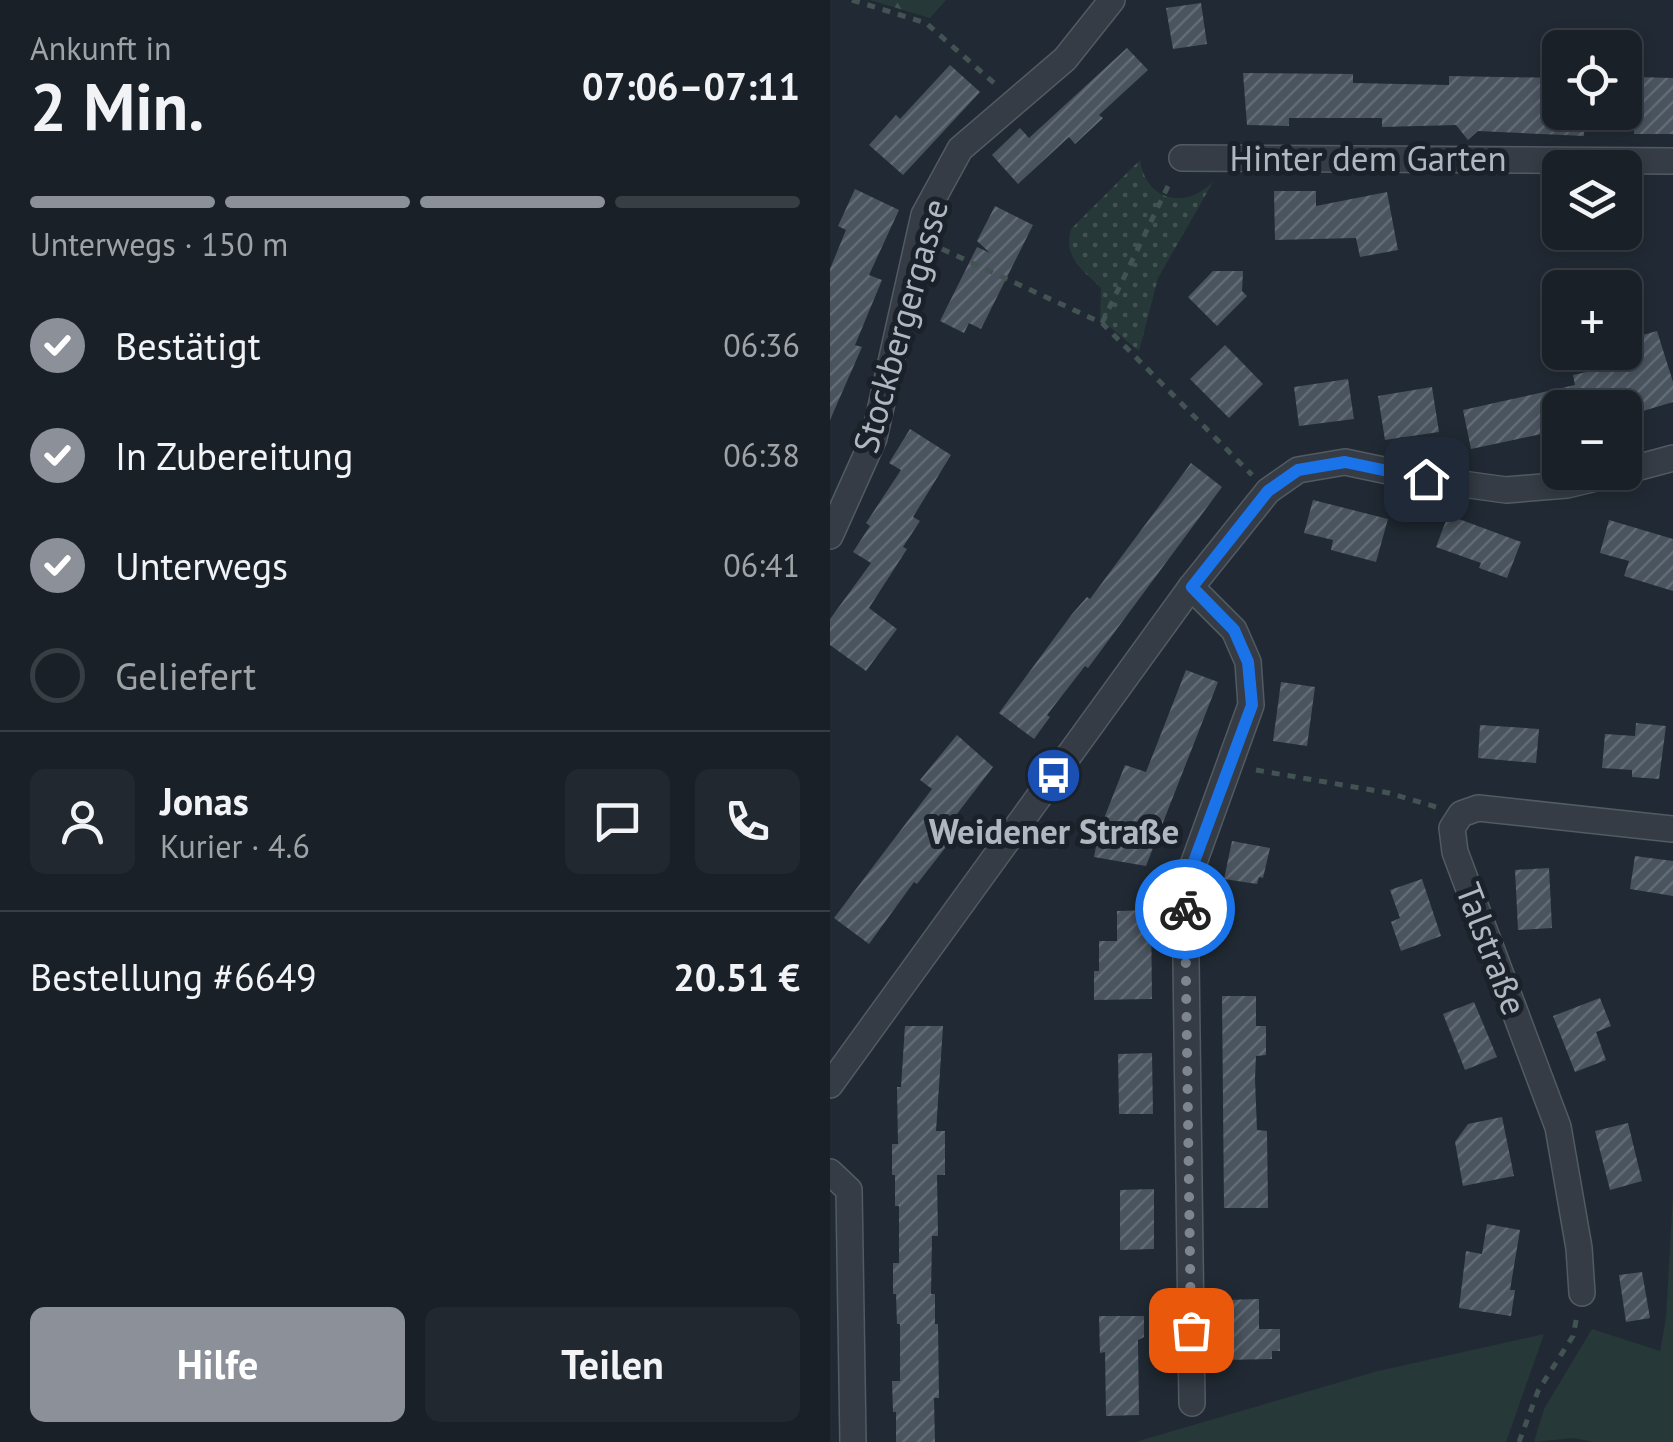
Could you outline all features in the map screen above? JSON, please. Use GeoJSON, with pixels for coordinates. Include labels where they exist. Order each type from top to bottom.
{"type":"FeatureCollection","features":[{"type":"Feature","properties":{"kind":"street","name":"Stockbergergasse"},"geometry":{"type":"LineString","coordinates":[[830,536],[874,438],[924,215],[960,149],[1065,60],[1112,0]]}},
{"type":"Feature","properties":{"kind":"street","name":"Hinter dem Garten"},"geometry":{"type":"LineString","coordinates":[[1182,158],[1673,161]]}},
{"type":"Feature","properties":{"kind":"street"},"geometry":{"type":"LineString","coordinates":[[1642,467],[1673,458]]}},
{"type":"Feature","properties":{"kind":"street"},"geometry":{"type":"LineString","coordinates":[[830,1085],[1192,587],[1268,491],[1298,470],[1345,462],[1506,490],[1542,487]]}},
{"type":"Feature","properties":{"kind":"street"},"geometry":{"type":"LineString","coordinates":[[1192,587],[1234,630],[1248,662],[1252,705],[1185,886],[1192,1403]]}},
{"type":"Feature","properties":{"kind":"street"},"geometry":{"type":"LineString","coordinates":[[1461,814],[1478,808],[1673,829]]}},
{"type":"Feature","properties":{"kind":"street","name":"Talstraße"},"geometry":{"type":"LineString","coordinates":[[1461,814],[1452,828],[1454,852],[1558,1127],[1582,1293]]}},
{"type":"Feature","properties":{"kind":"street"},"geometry":{"type":"LineString","coordinates":[[830,1172],[849,1190],[853,1442]]}},
{"type":"Feature","properties":{"kind":"path"},"geometry":{"type":"LineString","coordinates":[[852,0],[926,23],[1016,101]]}},
{"type":"Feature","properties":{"kind":"path"},"geometry":{"type":"LineString","coordinates":[[1102,324],[1182,158]]}},
{"type":"Feature","properties":{"kind":"path"},"geometry":{"type":"LineString","coordinates":[[919,239],[1102,324],[1268,491]]}},
{"type":"Feature","properties":{"kind":"path"},"geometry":{"type":"LineString","coordinates":[[1229,766],[1389,793],[1461,814]]}},
{"type":"Feature","properties":{"kind":"path"},"geometry":{"type":"LineString","coordinates":[[1519,1442],[1538,1391],[1573,1336],[1582,1293]]}},
{"type":"Feature","properties":{"kind":"green space"},"geometry":{"type":"Polygon","coordinates":[[[870,0],[946,0],[930,18],[870,0]]]}},
{"type":"Feature","properties":{"kind":"green space"},"geometry":{"type":"Polygon","coordinates":[[[1140,160],[1150,185],[1168,197],[1191,196],[1213,182],[1158,278],[1139,351],[1100,319],[1101,288],[1076,262],[1069,239],[1071,229],[1140,160]]]}},
{"type":"Feature","properties":{"kind":"green space"},"geometry":{"type":"Polygon","coordinates":[[[1673,1196],[1673,1442],[1593,1442],[1574,1438],[1534,1442],[1544,1409],[1592,1329],[1660,1351],[1666,1318],[1673,1196]]]}},
{"type":"Feature","properties":{"kind":"green space"},"geometry":{"type":"Polygon","coordinates":[[[1544,1334],[1506,1442],[1135,1442],[1378,1371],[1544,1334]]]}},
{"type":"Feature","properties":{"kind":"building"},"geometry":{"type":"Polygon","coordinates":[[[1201,3],[1207,44],[1173,49],[1166,8],[1201,3]]]}},
{"type":"Feature","properties":{"kind":"building"},"geometry":{"type":"Polygon","coordinates":[[[1127,48],[1148,70],[1099,115],[1103,118],[1075,144],[1069,137],[1018,184],[992,155],[1020,128],[1029,138],[1127,48]]]}},
{"type":"Feature","properties":{"kind":"building"},"geometry":{"type":"Polygon","coordinates":[[[950,65],[980,92],[903,175],[869,145],[896,115],[900,119],[950,65]]]}},
{"type":"Feature","properties":{"kind":"building"},"geometry":{"type":"Polygon","coordinates":[[[1243,73],[1353,74],[1353,83],[1449,85],[1449,76],[1542,78],[1542,130],[1584,130],[1584,136],[1478,131],[1468,140],[1456,125],[1382,127],[1382,118],[1289,118],[1289,126],[1247,125],[1243,73]]]}},
{"type":"Feature","properties":{"kind":"building"},"geometry":{"type":"Polygon","coordinates":[[[1642,77],[1673,78],[1673,134],[1634,134],[1634,130],[1642,130],[1642,77]]]}},
{"type":"Feature","properties":{"kind":"building"},"geometry":{"type":"Polygon","coordinates":[[[855,189],[899,210],[869,275],[882,280],[855,345],[862,347],[830,420],[830,269],[846,230],[838,226],[855,189]]]}},
{"type":"Feature","properties":{"kind":"building"},"geometry":{"type":"Polygon","coordinates":[[[1274,191],[1316,191],[1316,206],[1387,192],[1398,250],[1360,257],[1356,238],[1275,240],[1274,191]]]}},
{"type":"Feature","properties":{"kind":"building"},"geometry":{"type":"Polygon","coordinates":[[[995,206],[1033,225],[981,329],[969,323],[964,333],[940,321],[977,247],[990,253],[977,241],[995,206]]]}},
{"type":"Feature","properties":{"kind":"building"},"geometry":{"type":"Polygon","coordinates":[[[1213,271],[1243,271],[1242,291],[1247,296],[1217,326],[1188,297],[1213,271]]]}},
{"type":"Feature","properties":{"kind":"building"},"geometry":{"type":"Polygon","coordinates":[[[1657,331],[1673,382],[1673,402],[1642,411],[1642,390],[1553,390],[1575,385],[1573,375],[1596,370],[1642,370],[1642,335],[1657,331]]]}},
{"type":"Feature","properties":{"kind":"building"},"geometry":{"type":"Polygon","coordinates":[[[1225,345],[1263,384],[1229,418],[1190,379],[1225,345]]]}},
{"type":"Feature","properties":{"kind":"building"},"geometry":{"type":"Polygon","coordinates":[[[1348,379],[1354,419],[1299,426],[1294,387],[1348,379]]]}},
{"type":"Feature","properties":{"kind":"building"},"geometry":{"type":"Polygon","coordinates":[[[1432,387],[1439,432],[1385,440],[1378,396],[1432,387]]]}},
{"type":"Feature","properties":{"kind":"building"},"geometry":{"type":"Polygon","coordinates":[[[1542,392],[1542,434],[1471,449],[1463,410],[1542,392]]]}},
{"type":"Feature","properties":{"kind":"building"},"geometry":{"type":"Polygon","coordinates":[[[910,429],[951,455],[913,517],[920,521],[903,547],[907,549],[869,608],[897,629],[866,671],[830,645],[830,619],[871,563],[853,552],[870,526],[866,523],[901,470],[889,463],[910,429]]]}},
{"type":"Feature","properties":{"kind":"building"},"geometry":{"type":"Polygon","coordinates":[[[1191,463],[1222,487],[1088,668],[1085,666],[1047,715],[1050,717],[1034,739],[999,713],[1191,463]]]}},
{"type":"Feature","properties":{"kind":"building"},"geometry":{"type":"Polygon","coordinates":[[[1313,500],[1388,519],[1376,562],[1331,550],[1333,540],[1304,533],[1313,500]]]}},
{"type":"Feature","properties":{"kind":"building"},"geometry":{"type":"Polygon","coordinates":[[[1448,515],[1521,542],[1507,578],[1479,568],[1481,563],[1436,547],[1448,515]]]}},
{"type":"Feature","properties":{"kind":"building"},"geometry":{"type":"Polygon","coordinates":[[[1609,520],[1673,539],[1673,591],[1624,576],[1629,561],[1600,553],[1609,520]]]}},
{"type":"Feature","properties":{"kind":"building"},"geometry":{"type":"Polygon","coordinates":[[[1186,670],[1218,682],[1146,866],[1094,857],[1099,831],[1125,765],[1146,772],[1186,670]]]}},
{"type":"Feature","properties":{"kind":"building"},"geometry":{"type":"Polygon","coordinates":[[[1281,682],[1315,687],[1307,746],[1273,741],[1281,682]]]}},
{"type":"Feature","properties":{"kind":"building"},"geometry":{"type":"Polygon","coordinates":[[[1636,723],[1666,726],[1659,779],[1632,777],[1632,770],[1602,768],[1605,734],[1635,736],[1636,723]]]}},
{"type":"Feature","properties":{"kind":"building"},"geometry":{"type":"Polygon","coordinates":[[[1480,725],[1539,729],[1536,763],[1478,758],[1480,725]]]}},
{"type":"Feature","properties":{"kind":"building"},"geometry":{"type":"Polygon","coordinates":[[[957,735],[993,767],[940,836],[949,843],[917,884],[914,882],[869,944],[834,918],[932,789],[920,780],[957,735]]]}},
{"type":"Feature","properties":{"kind":"building"},"geometry":{"type":"Polygon","coordinates":[[[1232,841],[1270,848],[1263,878],[1259,877],[1257,884],[1224,879],[1232,841]]]}},
{"type":"Feature","properties":{"kind":"building"},"geometry":{"type":"Polygon","coordinates":[[[1635,856],[1673,861],[1673,896],[1630,889],[1635,856]]]}},
{"type":"Feature","properties":{"kind":"building"},"geometry":{"type":"Polygon","coordinates":[[[1549,868],[1552,928],[1518,930],[1515,870],[1549,868]]]}},
{"type":"Feature","properties":{"kind":"building"},"geometry":{"type":"Polygon","coordinates":[[[1422,879],[1441,936],[1401,951],[1391,922],[1400,918],[1390,890],[1422,879]]]}},
{"type":"Feature","properties":{"kind":"building"},"geometry":{"type":"Polygon","coordinates":[[[1151,910],[1152,999],[1094,1000],[1099,941],[1117,941],[1117,911],[1151,910]]]}},
{"type":"Feature","properties":{"kind":"building"},"geometry":{"type":"Polygon","coordinates":[[[1222,996],[1256,996],[1256,1026],[1266,1026],[1266,1055],[1256,1056],[1255,1079],[1257,1130],[1267,1131],[1268,1208],[1224,1208],[1222,996]]]}},
{"type":"Feature","properties":{"kind":"building"},"geometry":{"type":"Polygon","coordinates":[[[1600,998],[1611,1026],[1596,1032],[1606,1060],[1575,1072],[1553,1016],[1600,998]]]}},
{"type":"Feature","properties":{"kind":"building"},"geometry":{"type":"Polygon","coordinates":[[[1474,1002],[1497,1057],[1465,1070],[1443,1014],[1474,1002]]]}},
{"type":"Feature","properties":{"kind":"building"},"geometry":{"type":"Polygon","coordinates":[[[905,1026],[943,1026],[936,1131],[945,1131],[945,1175],[937,1175],[938,1236],[932,1236],[931,1294],[935,1294],[938,1324],[935,1442],[896,1442],[893,1412],[892,1381],[900,1381],[900,1324],[893,1294],[893,1263],[899,1263],[899,1206],[895,1206],[892,1144],[898,1144],[897,1087],[901,1087],[905,1026]]]}},
{"type":"Feature","properties":{"kind":"building"},"geometry":{"type":"Polygon","coordinates":[[[1152,1053],[1153,1114],[1119,1114],[1118,1054],[1152,1053]]]}},
{"type":"Feature","properties":{"kind":"building"},"geometry":{"type":"Polygon","coordinates":[[[1502,1117],[1514,1176],[1463,1186],[1455,1142],[1468,1124],[1502,1117]]]}},
{"type":"Feature","properties":{"kind":"building"},"geometry":{"type":"Polygon","coordinates":[[[1628,1123],[1642,1181],[1610,1190],[1595,1131],[1628,1123]]]}},
{"type":"Feature","properties":{"kind":"building"},"geometry":{"type":"Polygon","coordinates":[[[1154,1189],[1154,1249],[1120,1250],[1120,1190],[1154,1189]]]}},
{"type":"Feature","properties":{"kind":"building"},"geometry":{"type":"Polygon","coordinates":[[[1487,1224],[1520,1230],[1510,1290],[1515,1290],[1511,1316],[1459,1308],[1466,1251],[1482,1254],[1487,1224]]]}},
{"type":"Feature","properties":{"kind":"building"},"geometry":{"type":"Polygon","coordinates":[[[1642,1272],[1650,1318],[1626,1322],[1619,1275],[1642,1272]]]}},
{"type":"Feature","properties":{"kind":"building"},"geometry":{"type":"Polygon","coordinates":[[[1259,1299],[1259,1329],[1280,1329],[1280,1351],[1272,1351],[1272,1359],[1226,1360],[1225,1300],[1259,1299]]]}},
{"type":"Feature","properties":{"kind":"building"},"geometry":{"type":"Polygon","coordinates":[[[1099,1316],[1144,1316],[1144,1337],[1138,1340],[1139,1415],[1106,1416],[1105,1352],[1100,1353],[1099,1316]]]}},
{"type":"Feature","properties":{"kind":"way so far"},"geometry":{"type":"LineString","coordinates":[[1185,909],[1191,1330]]}},
{"type":"Feature","properties":{"kind":"place","name":"Weidener Straße"},"geometry":{"type":"Point","coordinates":[1054,776]}},
{"type":"Feature","properties":{"kind":"route"},"geometry":{"type":"LineString","coordinates":[[1185,909],[1185,886],[1252,705],[1248,662],[1234,630],[1192,587],[1268,491],[1298,470],[1345,462],[1426,479]]}}]}
